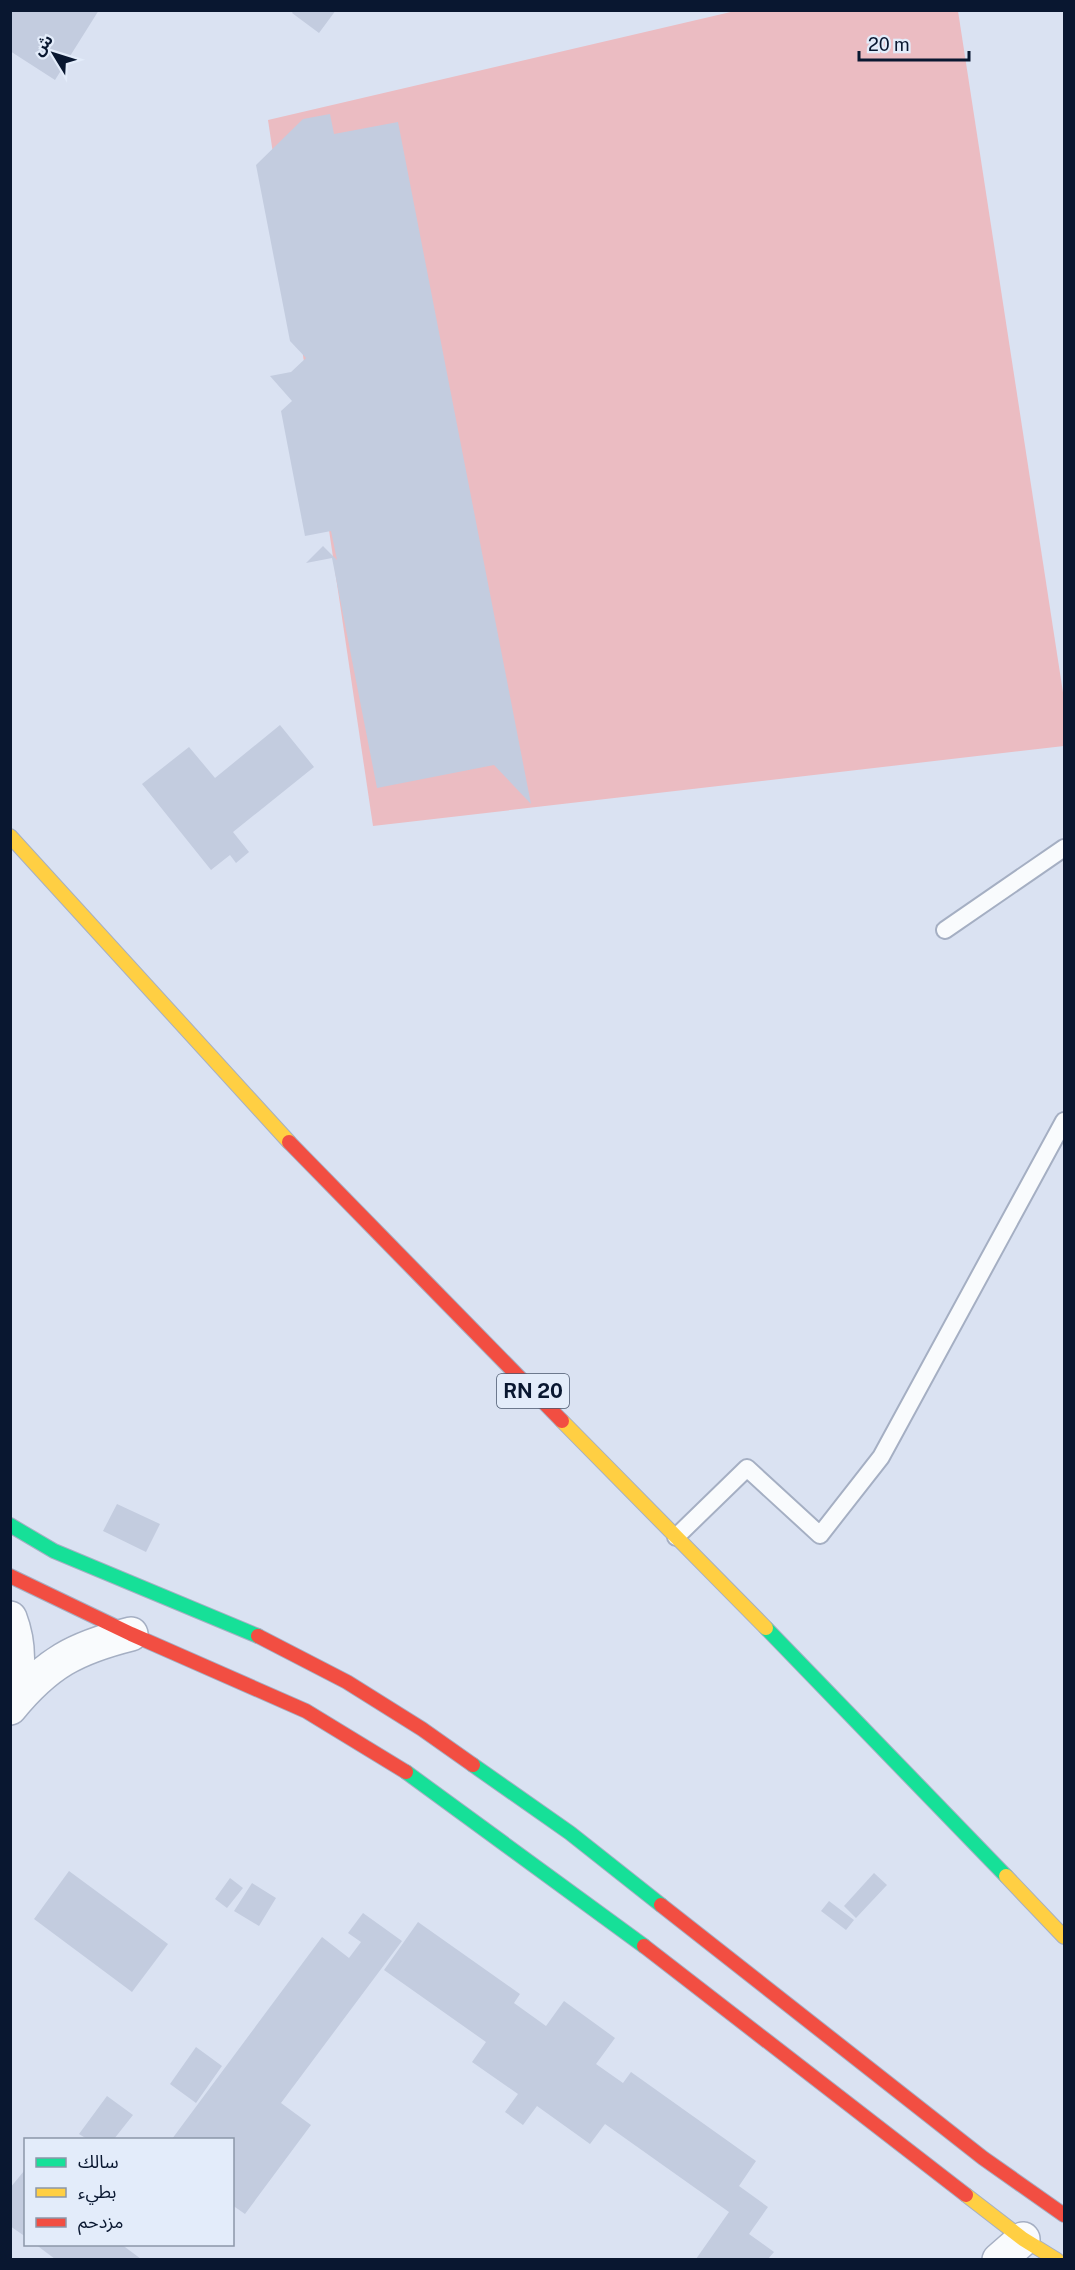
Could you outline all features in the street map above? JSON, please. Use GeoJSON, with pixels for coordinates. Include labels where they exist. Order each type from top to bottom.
{"type":"FeatureCollection","features":[{"type":"Feature","properties":{"kind":"main road","name":"RN 20"},"geometry":{"type":"LineString","coordinates":[[10,836],[316,1171],[841,1704],[1065,1937]]}},
{"type":"Feature","properties":{"kind":"main road"},"geometry":{"type":"LineString","coordinates":[[10,1524],[54,1551],[255,1635],[347,1682],[422,1728],[570,1833],[983,2158],[1065,2216]]}},
{"type":"Feature","properties":{"kind":"main road"},"geometry":{"type":"LineString","coordinates":[[10,1576],[131,1634],[306,1711],[401,1768],[691,1980],[825,2082],[1023,2239],[1057,2259]]}},
{"type":"Feature","properties":{"kind":"street"},"geometry":{"type":"LineString","coordinates":[[10,1618],[14,1627],[18,1658],[15,1688],[10,1699]]}},
{"type":"Feature","properties":{"kind":"street"},"geometry":{"type":"LineString","coordinates":[[10,1708],[29,1686],[58,1661],[93,1644],[131,1634]]}},
{"type":"Feature","properties":{"kind":"street"},"geometry":{"type":"LineString","coordinates":[[999,2259],[1023,2239]]}},
{"type":"Feature","properties":{"kind":"lane"},"geometry":{"type":"LineString","coordinates":[[945,930],[1065,848]]}},
{"type":"Feature","properties":{"kind":"lane"},"geometry":{"type":"LineString","coordinates":[[676,1537],[747,1468],[820,1535],[881,1457],[1065,1121]]}},
{"type":"Feature","properties":{"kind":"shaded area"},"geometry":{"type":"Polygon","coordinates":[[[735,11],[958,11],[1064,699],[1064,746],[373,826],[268,120],[735,11]]]}},
{"type":"Feature","properties":{"kind":"building"},"geometry":{"type":"Polygon","coordinates":[[[10,10],[99,10],[55,80],[10,51],[10,10]]]}},
{"type":"Feature","properties":{"kind":"building"},"geometry":{"type":"Polygon","coordinates":[[[294,10],[336,10],[319,33],[292,13],[294,10]]]}},
{"type":"Feature","properties":{"kind":"building"},"geometry":{"type":"Polygon","coordinates":[[[330,114],[334,134],[398,122],[531,804],[494,765],[377,788],[332,558],[306,563],[323,546],[337,560],[331,531],[305,536],[281,411],[292,401],[270,376],[291,372],[306,358],[290,341],[256,165],[303,119],[330,114]]]}},
{"type":"Feature","properties":{"kind":"building"},"geometry":{"type":"Polygon","coordinates":[[[280,725],[314,767],[233,832],[249,852],[236,863],[230,855],[211,870],[142,784],[189,747],[215,778],[280,725]]]}},
{"type":"Feature","properties":{"kind":"building"},"geometry":{"type":"Polygon","coordinates":[[[117,1504],[160,1524],[146,1552],[103,1531],[117,1504]]]}},
{"type":"Feature","properties":{"kind":"building"},"geometry":{"type":"Polygon","coordinates":[[[69,1871],[168,1944],[132,1992],[34,1919],[69,1871]]]}},
{"type":"Feature","properties":{"kind":"building"},"geometry":{"type":"Polygon","coordinates":[[[874,1873],[887,1885],[856,1918],[844,1906],[874,1873]]]}},
{"type":"Feature","properties":{"kind":"building"},"geometry":{"type":"Polygon","coordinates":[[[230,1878],[243,1888],[227,1908],[215,1899],[230,1878]]]}},
{"type":"Feature","properties":{"kind":"building"},"geometry":{"type":"Polygon","coordinates":[[[252,1883],[276,1898],[259,1926],[234,1911],[252,1883]]]}},
{"type":"Feature","properties":{"kind":"building"},"geometry":{"type":"Polygon","coordinates":[[[829,1901],[854,1920],[846,1930],[821,1911],[829,1901]]]}},
{"type":"Feature","properties":{"kind":"building"},"geometry":{"type":"Polygon","coordinates":[[[363,1913],[402,1941],[281,2103],[311,2125],[245,2214],[234,2206],[234,2138],[173,2138],[322,1937],[349,1958],[361,1942],[348,1933],[363,1913]]]}},
{"type":"Feature","properties":{"kind":"building"},"geometry":{"type":"Polygon","coordinates":[[[418,1922],[520,1994],[514,2003],[546,2026],[564,2001],[615,2038],[596,2064],[623,2083],[631,2072],[756,2161],[739,2186],[768,2207],[749,2234],[774,2252],[768,2259],[696,2259],[729,2212],[605,2124],[590,2144],[537,2106],[523,2125],[505,2112],[518,2094],[472,2062],[486,2042],[384,1970],[418,1922]]]}},
{"type":"Feature","properties":{"kind":"building"},"geometry":{"type":"Polygon","coordinates":[[[196,2047],[222,2066],[196,2103],[170,2084],[196,2047]]]}},
{"type":"Feature","properties":{"kind":"building"},"geometry":{"type":"Polygon","coordinates":[[[107,2096],[133,2115],[115,2138],[85,2138],[79,2134],[107,2096]]]}},
{"type":"Feature","properties":{"kind":"building"},"geometry":{"type":"Polygon","coordinates":[[[24,2171],[24,2236],[10,2226],[10,2188],[24,2171]]]}},
{"type":"Feature","properties":{"kind":"building"},"geometry":{"type":"Polygon","coordinates":[[[38,2246],[124,2246],[141,2259],[55,2259],[38,2246]]]}},
{"type":"Feature","properties":{"kind":"traffic: fast"},"geometry":{"type":"LineString","coordinates":[[10,1525],[54,1551],[258,1636]]}},
{"type":"Feature","properties":{"kind":"traffic: fast"},"geometry":{"type":"LineString","coordinates":[[766,1628],[1006,1876]]}},
{"type":"Feature","properties":{"kind":"traffic: fast"},"geometry":{"type":"LineString","coordinates":[[473,1765],[570,1833],[661,1905]]}},
{"type":"Feature","properties":{"kind":"traffic: fast"},"geometry":{"type":"LineString","coordinates":[[406,1772],[644,1946]]}},
{"type":"Feature","properties":{"kind":"traffic: slow"},"geometry":{"type":"LineString","coordinates":[[10,836],[289,1142]]}},
{"type":"Feature","properties":{"kind":"traffic: slow"},"geometry":{"type":"LineString","coordinates":[[562,1421],[766,1628]]}},
{"type":"Feature","properties":{"kind":"traffic: slow"},"geometry":{"type":"LineString","coordinates":[[1006,1876],[1064,1937]]}},
{"type":"Feature","properties":{"kind":"traffic: slow"},"geometry":{"type":"LineString","coordinates":[[966,2195],[1023,2239],[1057,2260]]}},
{"type":"Feature","properties":{"kind":"traffic: jam"},"geometry":{"type":"LineString","coordinates":[[289,1142],[562,1421]]}},
{"type":"Feature","properties":{"kind":"traffic: jam"},"geometry":{"type":"LineString","coordinates":[[10,1576],[131,1634],[306,1711],[406,1772]]}},
{"type":"Feature","properties":{"kind":"traffic: jam"},"geometry":{"type":"LineString","coordinates":[[258,1636],[347,1682],[422,1729],[473,1765]]}},
{"type":"Feature","properties":{"kind":"traffic: jam"},"geometry":{"type":"LineString","coordinates":[[661,1905],[983,2158],[1064,2215]]}},
{"type":"Feature","properties":{"kind":"traffic: jam"},"geometry":{"type":"LineString","coordinates":[[644,1946],[966,2195]]}}]}
